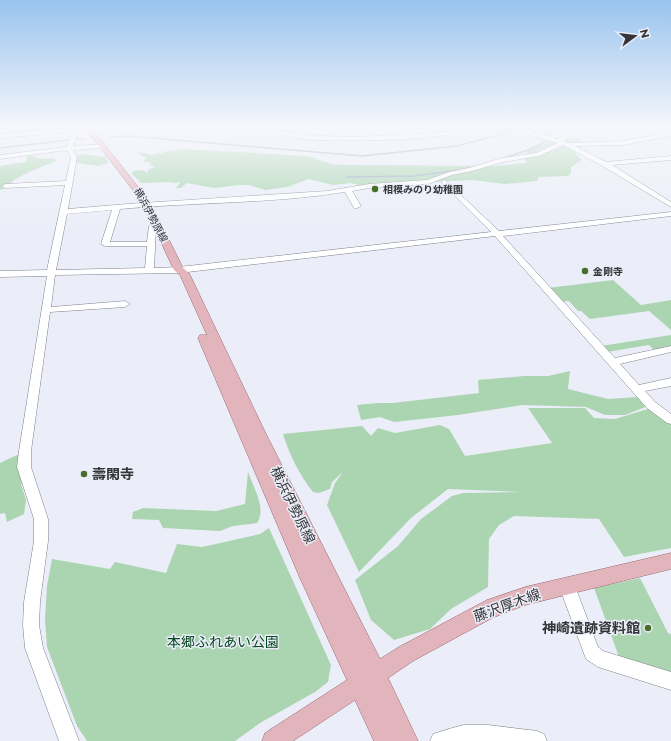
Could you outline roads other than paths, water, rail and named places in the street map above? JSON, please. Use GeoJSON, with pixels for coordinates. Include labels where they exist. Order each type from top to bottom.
{"type":"FeatureCollection","features":[{"type":"Feature","properties":{"kind":"main road","name":"横浜伊勢原線"},"geometry":{"type":"LineString","coordinates":[[115,161],[148,205],[179,270],[177,275],[192,312],[367,679],[386,741]]}},
{"type":"Feature","properties":{"kind":"main road","name":"藤沢厚木線"},"geometry":{"type":"LineString","coordinates":[[367,679],[406,654],[487,610],[525,596],[671,561]]}},
{"type":"Feature","properties":{"kind":"main road","name":"横浜伊勢原線"},"geometry":{"type":"LineString","coordinates":[[367,679],[390,708],[407,741]]}},
{"type":"Feature","properties":{"kind":"main road"},"geometry":{"type":"LineString","coordinates":[[273,741],[367,679]]}},
{"type":"Feature","properties":{"kind":"street"},"geometry":{"type":"LineString","coordinates":[[69,741],[34,648],[31,624],[32,602],[41,541],[41,519],[24,467],[45,310],[73,161]]}},
{"type":"Feature","properties":{"kind":"street"},"geometry":{"type":"LineString","coordinates":[[63,212],[117,207],[243,200],[428,182],[452,173],[470,170],[500,161]]}},
{"type":"Feature","properties":{"kind":"street"},"geometry":{"type":"LineString","coordinates":[[598,161],[671,205]]}},
{"type":"Feature","properties":{"kind":"street"},"geometry":{"type":"LineString","coordinates":[[605,164],[643,161]]}},
{"type":"Feature","properties":{"kind":"street"},"geometry":{"type":"LineString","coordinates":[[444,182],[497,234],[651,404],[671,420]]}},
{"type":"Feature","properties":{"kind":"street"},"geometry":{"type":"LineString","coordinates":[[5,186],[69,183]]}},
{"type":"Feature","properties":{"kind":"street"},"geometry":{"type":"LineString","coordinates":[[348,189],[357,206]]}},
{"type":"Feature","properties":{"kind":"street"},"geometry":{"type":"LineString","coordinates":[[117,207],[105,244],[151,244]]}},
{"type":"Feature","properties":{"kind":"street"},"geometry":{"type":"LineString","coordinates":[[0,274],[179,270],[671,214]]}},
{"type":"Feature","properties":{"kind":"street"},"geometry":{"type":"LineString","coordinates":[[149,271],[152,228],[157,225]]}},
{"type":"Feature","properties":{"kind":"street"},"geometry":{"type":"LineString","coordinates":[[45,310],[125,304]]}},
{"type":"Feature","properties":{"kind":"street"},"geometry":{"type":"LineString","coordinates":[[613,362],[671,349]]}},
{"type":"Feature","properties":{"kind":"street"},"geometry":{"type":"LineString","coordinates":[[637,389],[671,382]]}},
{"type":"Feature","properties":{"kind":"street"},"geometry":{"type":"LineString","coordinates":[[567,586],[592,653],[598,658],[671,680]]}},
{"type":"Feature","properties":{"kind":"street"},"geometry":{"type":"LineString","coordinates":[[440,741],[454,736],[470,733],[537,741]]}},
{"type":"Feature","properties":{"kind":"waterway"},"geometry":{"type":"LineString","coordinates":[[347,177],[413,176],[459,170]]}},
{"type":"Feature","properties":{"kind":"place","name":"相模みのり幼稚園"},"geometry":{"type":"Point","coordinates":[375,189]}},
{"type":"Feature","properties":{"kind":"place","name":"金剛寺"},"geometry":{"type":"Point","coordinates":[585,271]}},
{"type":"Feature","properties":{"kind":"place","name":"壽閑寺"},"geometry":{"type":"Point","coordinates":[84,474]}},
{"type":"Feature","properties":{"kind":"place","name":"神崎遺跡資料館"},"geometry":{"type":"Point","coordinates":[648,628]}},
{"type":"Feature","properties":{"kind":"park label","name":"本郷ふれあい公園"},"geometry":{"type":"Point","coordinates":[223,642]}}]}
